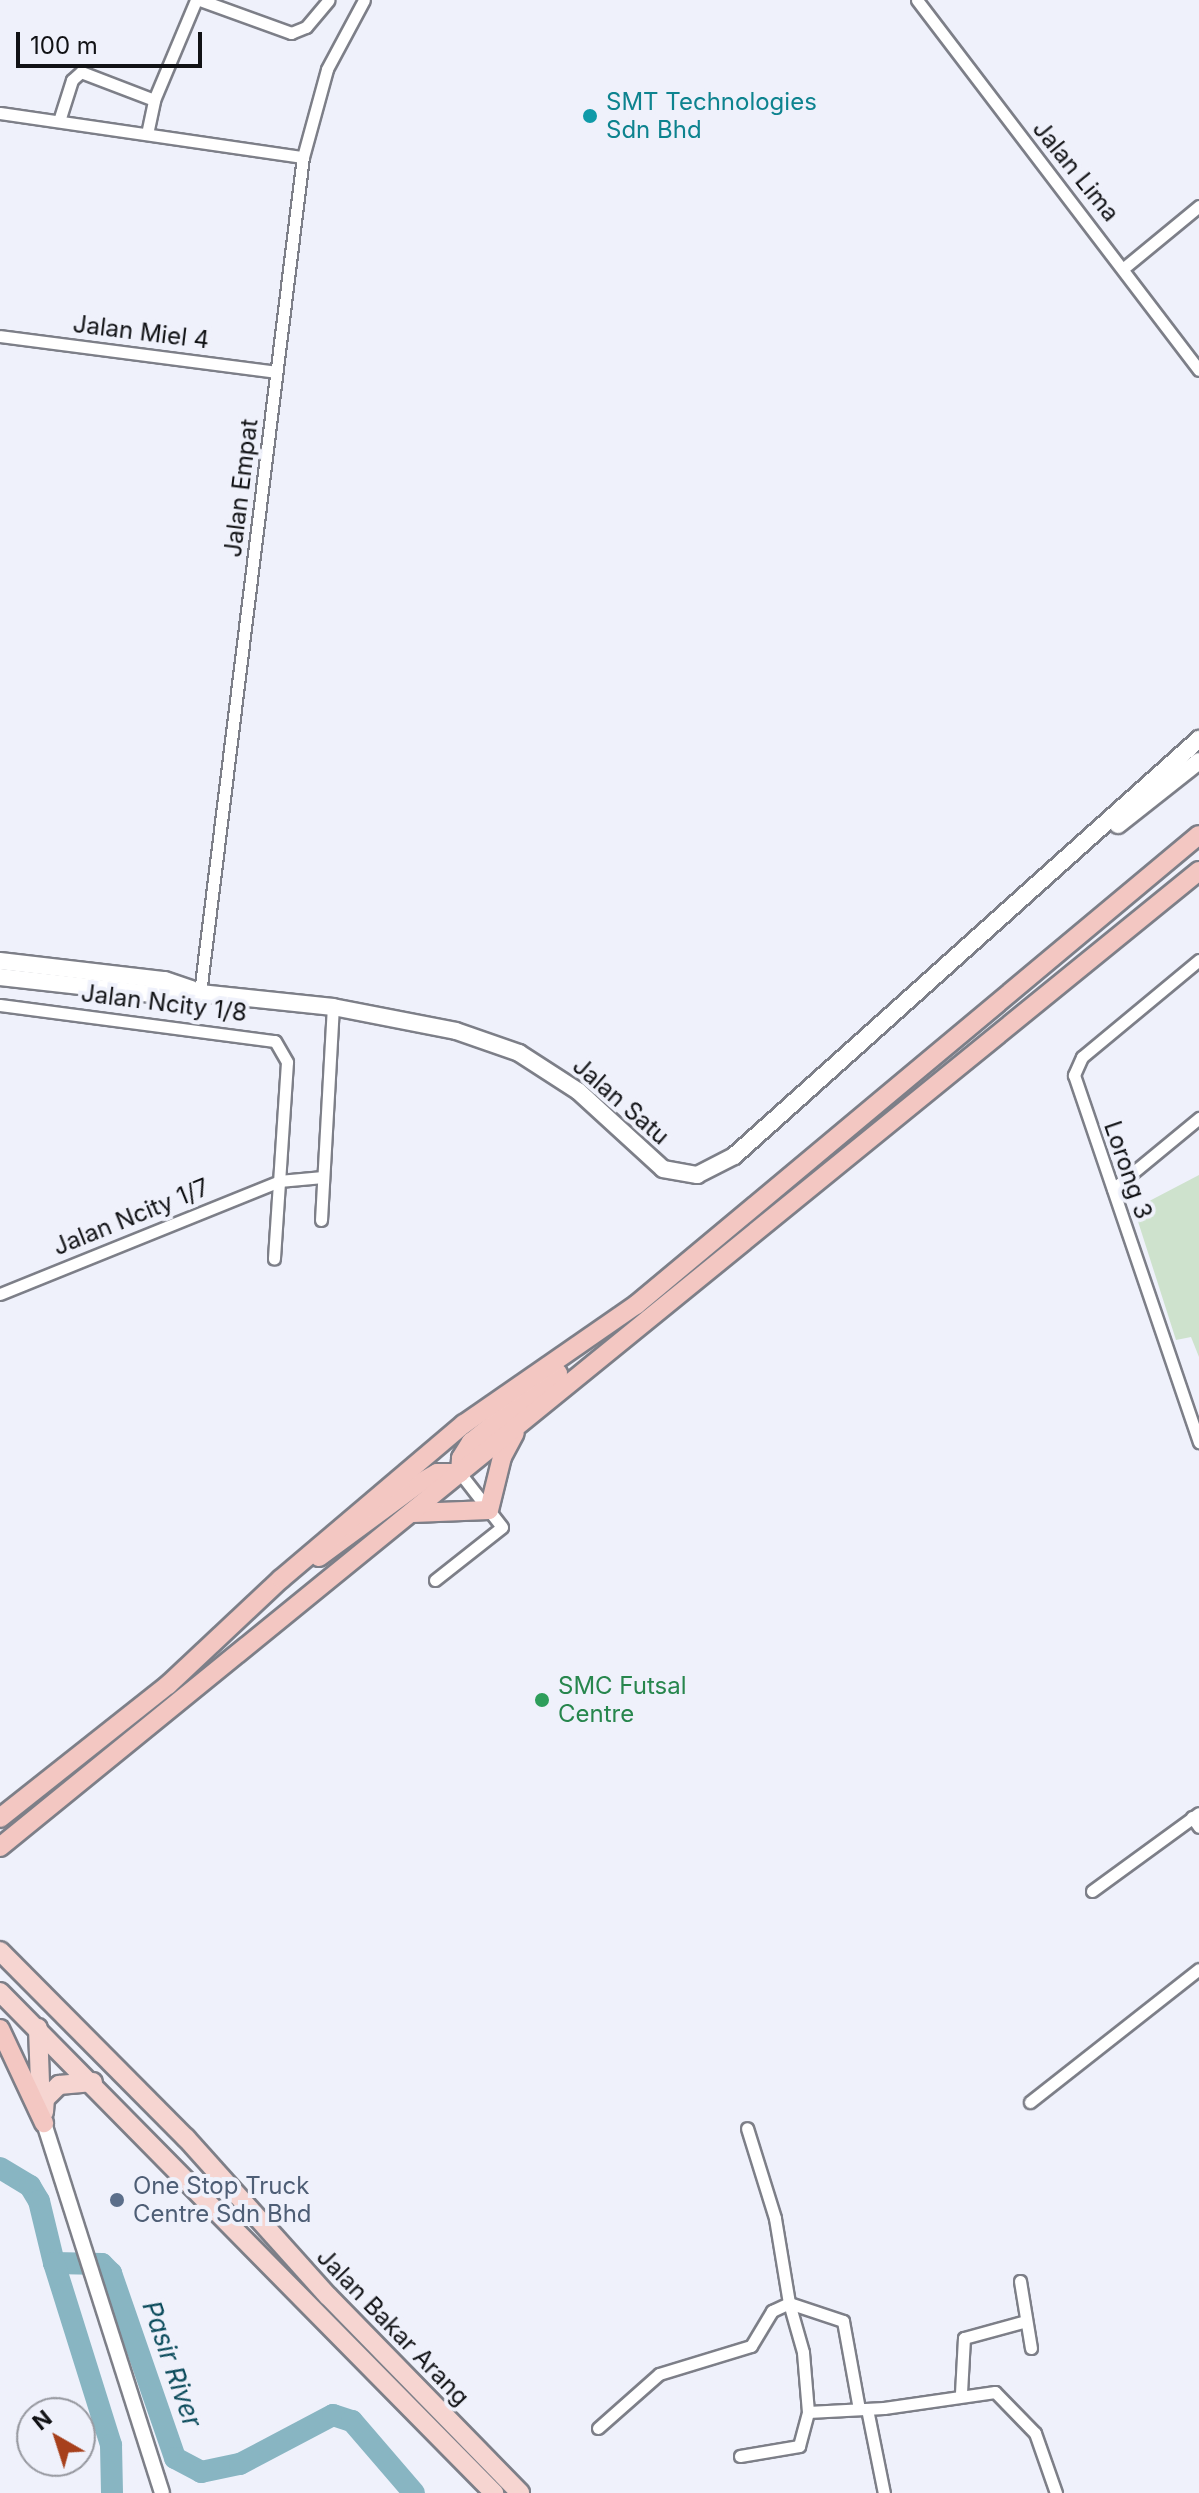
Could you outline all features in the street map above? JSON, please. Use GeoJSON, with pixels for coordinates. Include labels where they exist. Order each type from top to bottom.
{"type":"FeatureCollection","features":[{"type":"Feature","properties":{"kind":"highway"},"geometry":{"type":"LineString","coordinates":[[460,1473],[461,1458],[471,1442],[1199,835]]}},
{"type":"Feature","properties":{"kind":"highway"},"geometry":{"type":"LineString","coordinates":[[1,1847],[1199,871]]}},
{"type":"Feature","properties":{"kind":"highway"},"geometry":{"type":"LineString","coordinates":[[0,1818],[168,1685],[281,1579],[464,1424],[636,1305]]}},
{"type":"Feature","properties":{"kind":"highway"},"geometry":{"type":"LineString","coordinates":[[411,1514],[489,1510],[502,1457],[520,1423]]}},
{"type":"Feature","properties":{"kind":"highway"},"geometry":{"type":"LineString","coordinates":[[281,1579],[342,1544],[418,1484],[445,1471],[460,1473]]}},
{"type":"Feature","properties":{"kind":"highway"},"geometry":{"type":"LineString","coordinates":[[0,2029],[44,2123]]}},
{"type":"Feature","properties":{"kind":"main road","name":"Jalan Satu"},"geometry":{"type":"LineString","coordinates":[[0,977],[161,995],[200,993],[333,1007],[456,1031],[519,1053],[578,1091],[663,1169],[697,1175],[734,1156],[1054,875],[1199,739]]}},
{"type":"Feature","properties":{"kind":"main road","name":"Jalan Satu"},"geometry":{"type":"LineString","coordinates":[[1054,875],[1199,761]]}},
{"type":"Feature","properties":{"kind":"main road","name":"Jalan Satu"},"geometry":{"type":"LineString","coordinates":[[0,961],[165,980],[200,993]]}},
{"type":"Feature","properties":{"kind":"main road","name":"Jalan Bakar Arang"},"geometry":{"type":"LineString","coordinates":[[0,1951],[186,2138],[328,2296],[520,2493]]}},
{"type":"Feature","properties":{"kind":"main road","name":"Jalan Bakar Arang"},"geometry":{"type":"LineString","coordinates":[[0,1992],[93,2082],[241,2239],[494,2493]]}},
{"type":"Feature","properties":{"kind":"main road"},"geometry":{"type":"LineString","coordinates":[[38,2028],[36,2082],[44,2123]]}},
{"type":"Feature","properties":{"kind":"main road"},"geometry":{"type":"LineString","coordinates":[[44,2123],[50,2092],[69,2082],[93,2082]]}},
{"type":"Feature","properties":{"kind":"street"},"geometry":{"type":"LineString","coordinates":[[147,134],[154,100],[198,0],[291,33],[306,27],[329,0]]}},
{"type":"Feature","properties":{"kind":"street","name":"Jalan Empat"},"geometry":{"type":"LineString","coordinates":[[200,993],[303,157],[327,69],[364,0]]}},
{"type":"Feature","properties":{"kind":"street","name":"Jalan Lima"},"geometry":{"type":"LineString","coordinates":[[917,0],[1125,267],[1199,370]]}},
{"type":"Feature","properties":{"kind":"street"},"geometry":{"type":"LineString","coordinates":[[59,121],[72,80],[81,72],[154,100]]}},
{"type":"Feature","properties":{"kind":"street"},"geometry":{"type":"LineString","coordinates":[[0,113],[303,157]]}},
{"type":"Feature","properties":{"kind":"street"},"geometry":{"type":"LineString","coordinates":[[1125,267],[1199,206]]}},
{"type":"Feature","properties":{"kind":"street","name":"Jalan Miel 4"},"geometry":{"type":"LineString","coordinates":[[0,336],[276,372]]}},
{"type":"Feature","properties":{"kind":"street","name":"Lorong 3"},"geometry":{"type":"LineString","coordinates":[[1199,960],[1075,1065],[1113,1189],[1194,1412],[1199,1442]]}},
{"type":"Feature","properties":{"kind":"street","name":"Jalan Ncity 1/8"},"geometry":{"type":"LineString","coordinates":[[0,1005],[275,1041],[287,1062],[279,1181]]}},
{"type":"Feature","properties":{"kind":"street"},"geometry":{"type":"LineString","coordinates":[[321,1220],[333,1007]]}},
{"type":"Feature","properties":{"kind":"street"},"geometry":{"type":"LineString","coordinates":[[1113,1189],[1199,1118]]}},
{"type":"Feature","properties":{"kind":"street","name":"Jalan Ncity 1/7"},"geometry":{"type":"LineString","coordinates":[[0,1294],[279,1181],[323,1177]]}},
{"type":"Feature","properties":{"kind":"street"},"geometry":{"type":"LineString","coordinates":[[274,1259],[279,1181]]}},
{"type":"Feature","properties":{"kind":"street"},"geometry":{"type":"LineString","coordinates":[[435,1580],[502,1527],[460,1473]]}},
{"type":"Feature","properties":{"kind":"street"},"geometry":{"type":"LineString","coordinates":[[1092,1891],[1197,1819]]}},
{"type":"Feature","properties":{"kind":"street"},"geometry":{"type":"LineString","coordinates":[[1030,2102],[1199,1969]]}},
{"type":"Feature","properties":{"kind":"street"},"geometry":{"type":"LineString","coordinates":[[44,2123],[162,2493]]}},
{"type":"Feature","properties":{"kind":"street"},"geometry":{"type":"LineString","coordinates":[[740,2456],[799,2446],[808,2412],[803,2352],[789,2303],[775,2218],[747,2128]]}},
{"type":"Feature","properties":{"kind":"street"},"geometry":{"type":"LineString","coordinates":[[1020,2281],[1031,2348]]}},
{"type":"Feature","properties":{"kind":"street"},"geometry":{"type":"LineString","coordinates":[[598,2428],[659,2374],[751,2346],[772,2311],[789,2303],[843,2321],[884,2493]]}},
{"type":"Feature","properties":{"kind":"street"},"geometry":{"type":"LineString","coordinates":[[961,2393],[964,2338],[1026,2321]]}},
{"type":"Feature","properties":{"kind":"street"},"geometry":{"type":"LineString","coordinates":[[808,2412],[863,2409],[961,2393],[995,2392],[1030,2426],[1056,2493]]}},
{"type":"Feature","properties":{"kind":"green space"},"geometry":{"type":"Polygon","coordinates":[[[1199,1175],[1199,1357],[1191,1337],[1176,1340],[1134,1209],[1199,1175]]]}},
{"type":"Feature","properties":{"kind":"waterway","name":"Pasir River"},"geometry":{"type":"LineString","coordinates":[[0,2168],[30,2186],[39,2201],[54,2263],[102,2264],[111,2273],[175,2458],[201,2472],[240,2464],[333,2415],[352,2421],[414,2493]]}},
{"type":"Feature","properties":{"kind":"waterway"},"geometry":{"type":"LineString","coordinates":[[54,2263],[111,2445],[112,2493]]}},
{"type":"Feature","properties":{"kind":"place","name":"SMT Technologies Sdn Bhd"},"geometry":{"type":"Point","coordinates":[590,116]}},
{"type":"Feature","properties":{"kind":"place","name":"SMC Futsal Centre"},"geometry":{"type":"Point","coordinates":[542,1700]}},
{"type":"Feature","properties":{"kind":"place","name":"One Stop Truck Centre Sdn Bhd"},"geometry":{"type":"Point","coordinates":[117,2200]}}]}
